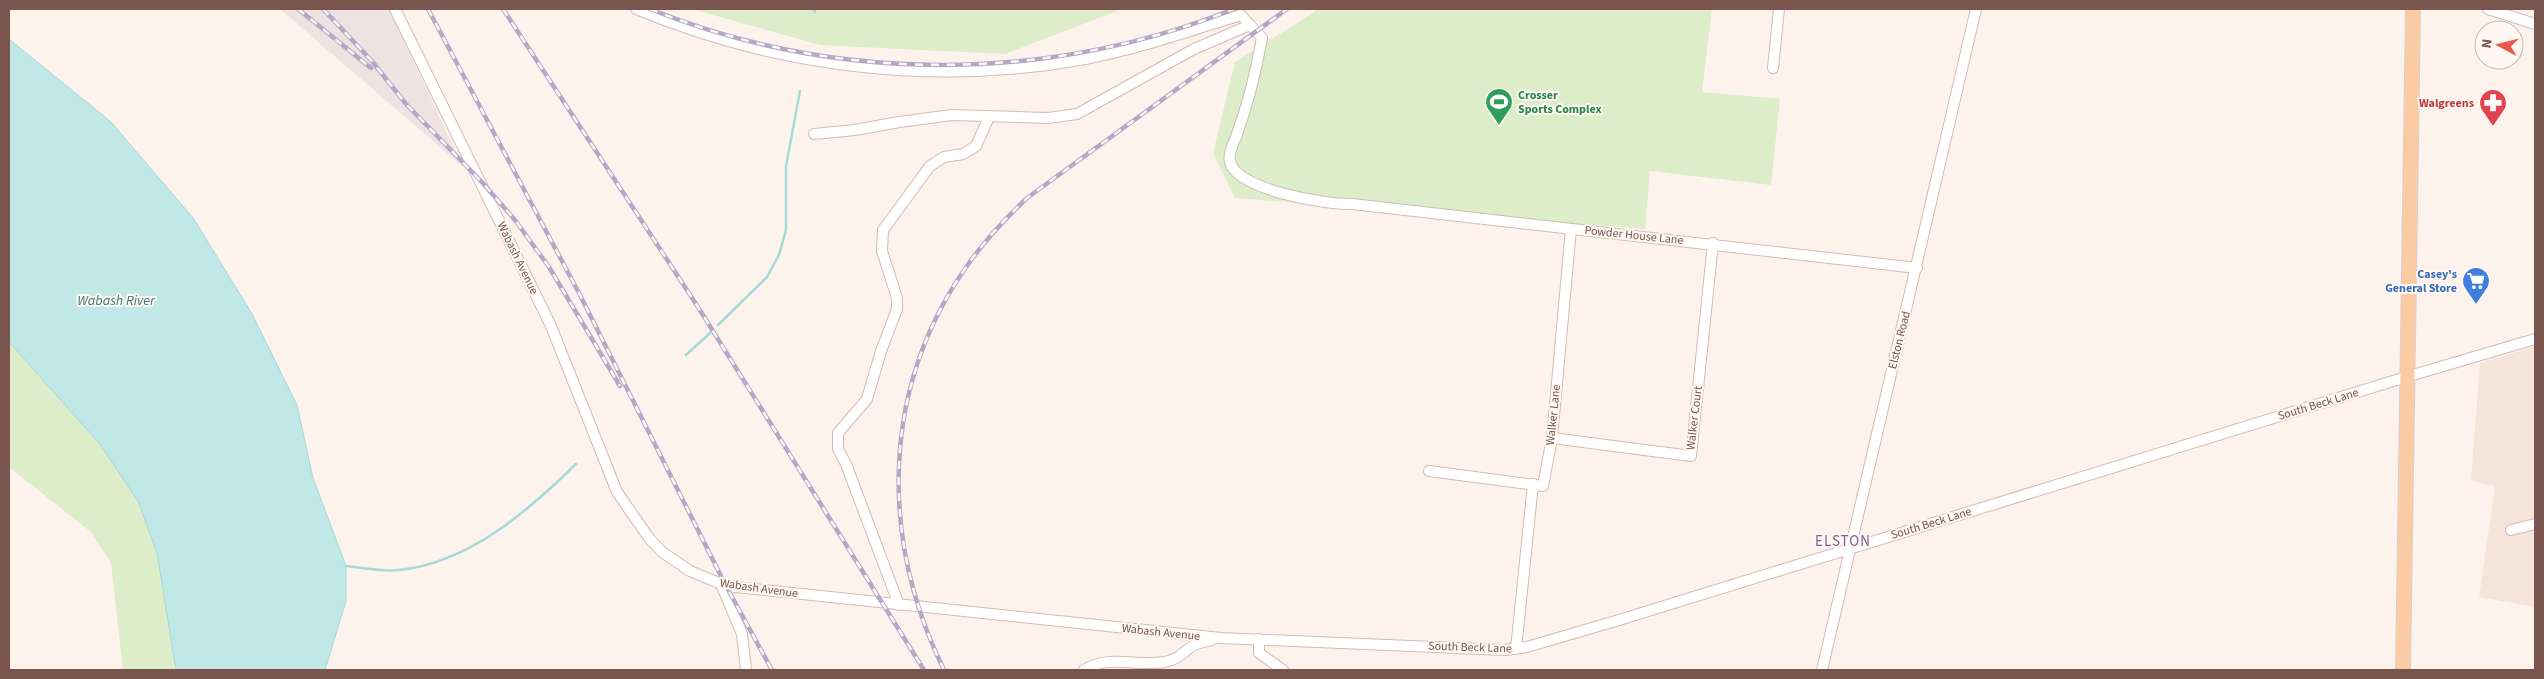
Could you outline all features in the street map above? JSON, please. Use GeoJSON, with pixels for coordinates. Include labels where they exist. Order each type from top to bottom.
{"type":"FeatureCollection","features":[{"type":"Feature","properties":{"kind":"main road"},"geometry":{"type":"LineString","coordinates":[[2403,670],[2413,9]]}},
{"type":"Feature","properties":{"kind":"street","name":"Wabash Avenue"},"geometry":{"type":"LineString","coordinates":[[394,9],[552,326],[617,492],[649,538],[662,552],[690,571],[721,584],[899,605],[1221,638],[1259,639]]}},
{"type":"Feature","properties":{"kind":"street"},"geometry":{"type":"LineString","coordinates":[[636,9],[684,29],[788,56],[830,63],[938,71],[993,69],[1085,59],[1153,43],[1241,15],[1250,25],[1194,49],[1077,114],[1048,118],[934,117],[855,130],[814,134]]}},
{"type":"Feature","properties":{"kind":"street"},"geometry":{"type":"LineString","coordinates":[[1773,68],[1780,9]]}},
{"type":"Feature","properties":{"kind":"street","name":"Elston Road"},"geometry":{"type":"LineString","coordinates":[[1822,670],[1976,9]]}},
{"type":"Feature","properties":{"kind":"street"},"geometry":{"type":"LineString","coordinates":[[2488,9],[2535,24]]}},
{"type":"Feature","properties":{"kind":"street","name":"Powder House Lane"},"geometry":{"type":"LineString","coordinates":[[1250,25],[1262,38],[1254,80],[1231,150],[1230,164],[1242,176],[1290,196],[1335,204],[1352,204],[1917,268]]}},
{"type":"Feature","properties":{"kind":"street"},"geometry":{"type":"LineString","coordinates":[[899,605],[836,440],[843,426],[867,399],[880,351],[897,309],[897,298],[882,251],[883,230],[930,166],[944,157],[963,154],[976,146],[989,117]]}},
{"type":"Feature","properties":{"kind":"street","name":"Walker Lane"},"geometry":{"type":"LineString","coordinates":[[1533,484],[1543,486],[1552,438],[1571,229]]}},
{"type":"Feature","properties":{"kind":"street","name":"Walker Court"},"geometry":{"type":"LineString","coordinates":[[1552,438],[1690,456],[1713,244]]}},
{"type":"Feature","properties":{"kind":"street","name":"South Beck Lane"},"geometry":{"type":"LineString","coordinates":[[1259,639],[1516,649],[2535,339]]}},
{"type":"Feature","properties":{"kind":"street"},"geometry":{"type":"LineString","coordinates":[[1429,470],[1533,484],[1516,649]]}},
{"type":"Feature","properties":{"kind":"street"},"geometry":{"type":"LineString","coordinates":[[2511,530],[2535,524]]}},
{"type":"Feature","properties":{"kind":"street"},"geometry":{"type":"LineString","coordinates":[[721,584],[742,634],[746,670]]}},
{"type":"Feature","properties":{"kind":"street"},"geometry":{"type":"LineString","coordinates":[[1084,670],[1107,661],[1143,664],[1164,662],[1179,658],[1196,644],[1221,638]]}},
{"type":"Feature","properties":{"kind":"street"},"geometry":{"type":"LineString","coordinates":[[1259,639],[1259,653],[1283,670]]}},
{"type":"Feature","properties":{"kind":"shaded area"},"geometry":{"type":"Polygon","coordinates":[[[280,9],[389,9],[463,167],[280,9]]]}},
{"type":"Feature","properties":{"kind":"shaded area"},"geometry":{"type":"Polygon","coordinates":[[[2535,346],[2535,607],[2479,597],[2495,486],[2471,481],[2480,363],[2535,346]]]}},
{"type":"Feature","properties":{"kind":"green space"},"geometry":{"type":"Polygon","coordinates":[[[692,9],[1114,9],[1117,11],[1005,54],[820,45],[692,9]]]}},
{"type":"Feature","properties":{"kind":"green space","name":"Crosser Sports Complex"},"geometry":{"type":"Polygon","coordinates":[[[1319,9],[1712,9],[1702,92],[1780,99],[1771,185],[1650,171],[1645,229],[1235,198],[1213,153],[1235,62],[1319,9]]]}},
{"type":"Feature","properties":{"kind":"green space"},"geometry":{"type":"Polygon","coordinates":[[[9,342],[99,443],[138,501],[157,553],[176,670],[123,670],[111,563],[91,532],[9,467],[9,342]]]}},
{"type":"Feature","properties":{"kind":"water","name":"Wabash River"},"geometry":{"type":"Polygon","coordinates":[[[9,39],[111,122],[194,219],[252,314],[297,405],[313,478],[346,566],[346,601],[325,670],[176,670],[157,553],[138,501],[99,443],[9,342],[9,39]]]}},
{"type":"Feature","properties":{"kind":"waterway"},"geometry":{"type":"LineString","coordinates":[[718,325],[767,277],[779,255],[786,230],[786,166],[800,91]]}},
{"type":"Feature","properties":{"kind":"waterway"},"geometry":{"type":"LineString","coordinates":[[686,355],[710,333]]}},
{"type":"Feature","properties":{"kind":"waterway"},"geometry":{"type":"LineString","coordinates":[[346,566],[379,570],[399,570],[425,565],[449,557],[473,546],[496,532],[538,499],[576,464]]}},
{"type":"Feature","properties":{"kind":"railway"},"geometry":{"type":"LineString","coordinates":[[298,9],[371,68]]}},
{"type":"Feature","properties":{"kind":"railway"},"geometry":{"type":"LineString","coordinates":[[323,9],[371,60],[406,104],[480,180],[515,220],[549,267],[620,386]]}},
{"type":"Feature","properties":{"kind":"railway"},"geometry":{"type":"LineString","coordinates":[[428,9],[579,293],[726,586],[772,670]]}},
{"type":"Feature","properties":{"kind":"railway"},"geometry":{"type":"LineString","coordinates":[[503,9],[698,307],[924,670]]}},
{"type":"Feature","properties":{"kind":"railway"},"geometry":{"type":"LineString","coordinates":[[650,9],[721,34],[794,51],[868,61],[942,65],[1017,61],[1091,51],[1163,33],[1234,9]]}},
{"type":"Feature","properties":{"kind":"railway"},"geometry":{"type":"LineString","coordinates":[[944,670],[923,619],[908,568],[900,515],[899,463],[905,411],[919,360],[940,310],[969,263],[996,229],[1027,198],[1287,9]]}},
{"type":"Feature","properties":{"kind":"place","name":"Crosser Sports Complex"},"geometry":{"type":"Point","coordinates":[1499,126]}},
{"type":"Feature","properties":{"kind":"place","name":"Walgreens"},"geometry":{"type":"Point","coordinates":[2493,127]}},
{"type":"Feature","properties":{"kind":"place","name":"Casey's General Store"},"geometry":{"type":"Point","coordinates":[2476,305]}},
{"type":"Feature","properties":{"kind":"district","name":"ELSTON"},"geometry":{"type":"Point","coordinates":[1843,541]}}]}
